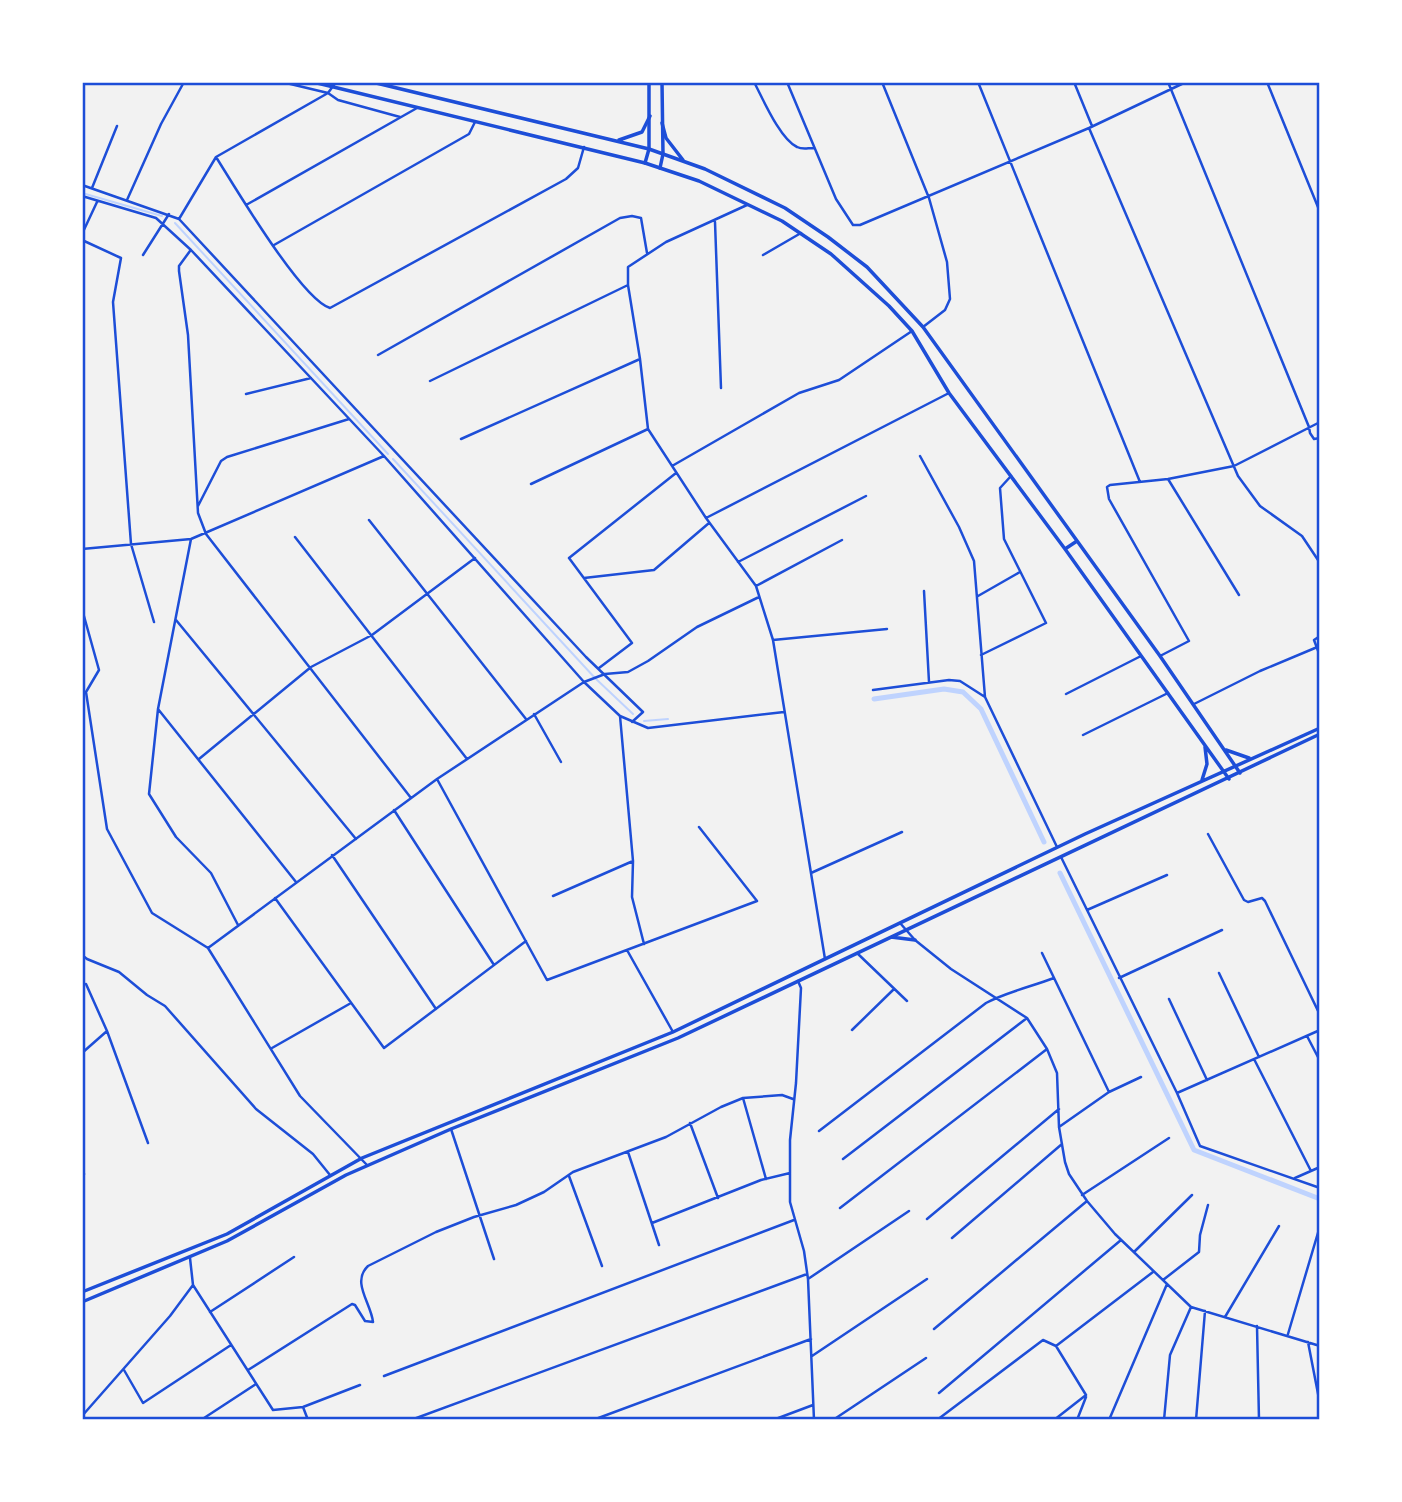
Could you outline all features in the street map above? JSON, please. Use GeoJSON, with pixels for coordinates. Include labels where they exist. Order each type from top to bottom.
{"type":"FeatureCollection","features":[{"type":"Feature","properties":{"kind":"main road"},"geometry":{"type":"LineString","coordinates":[[313,82],[335,85],[417,108],[645,163],[699,181],[750,204],[801,233],[831,254],[889,306],[912,331],[949,393],[1065,549],[1229,779]]}},
{"type":"Feature","properties":{"kind":"main road"},"geometry":{"type":"LineString","coordinates":[[372,82],[649,149],[684,161],[785,208],[867,267],[923,327],[1160,656],[1240,774]]}},
{"type":"Feature","properties":{"kind":"main road"},"geometry":{"type":"LineString","coordinates":[[645,163],[649,149],[649,82]]}},
{"type":"Feature","properties":{"kind":"main road"},"geometry":{"type":"LineString","coordinates":[[660,168],[663,154],[662,82]]}},
{"type":"Feature","properties":{"kind":"main road"},"geometry":{"type":"LineString","coordinates":[[617,141],[642,132],[650,116]]}},
{"type":"Feature","properties":{"kind":"main road"},"geometry":{"type":"LineString","coordinates":[[663,123],[666,138],[684,161]]}},
{"type":"Feature","properties":{"kind":"main road"},"geometry":{"type":"LineString","coordinates":[[1065,549],[1077,541]]}},
{"type":"Feature","properties":{"kind":"main road"},"geometry":{"type":"LineString","coordinates":[[82,1292],[227,1234],[362,1158],[673,1032],[1085,834],[1320,727]]}},
{"type":"Feature","properties":{"kind":"main road"},"geometry":{"type":"LineString","coordinates":[[82,1302],[227,1241],[367,1165],[677,1038],[1320,734]]}},
{"type":"Feature","properties":{"kind":"main road"},"geometry":{"type":"LineString","coordinates":[[1201,782],[1207,764],[1205,745]]}},
{"type":"Feature","properties":{"kind":"main road"},"geometry":{"type":"LineString","coordinates":[[1224,749],[1251,758]]}},
{"type":"Feature","properties":{"kind":"main road"},"geometry":{"type":"LineString","coordinates":[[889,937],[915,940]]}},
{"type":"Feature","properties":{"kind":"street"},"geometry":{"type":"LineString","coordinates":[[127,200],[161,124],[184,82]]}},
{"type":"Feature","properties":{"kind":"street"},"geometry":{"type":"LineString","coordinates":[[282,82],[328,93],[338,100],[400,117]]}},
{"type":"Feature","properties":{"kind":"street"},"geometry":{"type":"LineString","coordinates":[[754,82],[794,146],[802,149],[814,148]]}},
{"type":"Feature","properties":{"kind":"street"},"geometry":{"type":"LineString","coordinates":[[787,82],[836,199],[853,225],[860,225],[929,198],[1186,82]]}},
{"type":"Feature","properties":{"kind":"street"},"geometry":{"type":"LineString","coordinates":[[882,82],[929,198],[947,262],[950,299],[945,310],[923,327]]}},
{"type":"Feature","properties":{"kind":"street"},"geometry":{"type":"LineString","coordinates":[[978,82],[1140,482]]}},
{"type":"Feature","properties":{"kind":"street"},"geometry":{"type":"LineString","coordinates":[[1074,82],[1238,476],[1260,506],[1302,536],[1320,563]]}},
{"type":"Feature","properties":{"kind":"street"},"geometry":{"type":"LineString","coordinates":[[1168,82],[1310,427],[1310,433],[1314,439],[1320,438]]}},
{"type":"Feature","properties":{"kind":"street"},"geometry":{"type":"LineString","coordinates":[[1267,82],[1320,212]]}},
{"type":"Feature","properties":{"kind":"street"},"geometry":{"type":"LineString","coordinates":[[179,219],[216,157],[328,93],[335,85]]}},
{"type":"Feature","properties":{"kind":"street"},"geometry":{"type":"LineString","coordinates":[[246,205],[417,108]]}},
{"type":"Feature","properties":{"kind":"street"},"geometry":{"type":"LineString","coordinates":[[274,245],[469,134],[475,122]]}},
{"type":"Feature","properties":{"kind":"street"},"geometry":{"type":"LineString","coordinates":[[92,188],[117,126]]}},
{"type":"Feature","properties":{"kind":"street"},"geometry":{"type":"LineString","coordinates":[[216,157],[246,205],[309,293],[323,306],[330,308],[566,179],[578,168],[584,147]]}},
{"type":"Feature","properties":{"kind":"street"},"geometry":{"type":"LineString","coordinates":[[82,185],[179,219],[586,657],[643,712],[632,722]]}},
{"type":"Feature","properties":{"kind":"street"},"geometry":{"type":"LineString","coordinates":[[82,196],[156,218],[191,250],[384,456],[584,681],[620,716],[648,728],[784,712]]}},
{"type":"Feature","properties":{"kind":"street"},"geometry":{"type":"LineString","coordinates":[[82,234],[98,201]]}},
{"type":"Feature","properties":{"kind":"street"},"geometry":{"type":"LineString","coordinates":[[750,204],[647,253],[628,267],[628,285],[648,429],[709,523],[756,586],[772,640],[825,959]]}},
{"type":"Feature","properties":{"kind":"street"},"geometry":{"type":"LineString","coordinates":[[143,256],[169,214]]}},
{"type":"Feature","properties":{"kind":"street"},"geometry":{"type":"LineString","coordinates":[[378,355],[621,219],[632,216],[641,218],[647,253]]}},
{"type":"Feature","properties":{"kind":"street"},"geometry":{"type":"LineString","coordinates":[[715,222],[721,388]]}},
{"type":"Feature","properties":{"kind":"street"},"geometry":{"type":"LineString","coordinates":[[763,255],[801,233]]}},
{"type":"Feature","properties":{"kind":"street"},"geometry":{"type":"LineString","coordinates":[[82,240],[121,258],[113,302],[131,544],[154,622]]}},
{"type":"Feature","properties":{"kind":"street"},"geometry":{"type":"LineString","coordinates":[[191,250],[178,271],[188,335],[198,506],[205,534],[411,798]]}},
{"type":"Feature","properties":{"kind":"street"},"geometry":{"type":"LineString","coordinates":[[429,381],[628,285]]}},
{"type":"Feature","properties":{"kind":"street"},"geometry":{"type":"LineString","coordinates":[[671,466],[799,393],[839,380],[912,331]]}},
{"type":"Feature","properties":{"kind":"street"},"geometry":{"type":"LineString","coordinates":[[461,439],[640,359]]}},
{"type":"Feature","properties":{"kind":"street"},"geometry":{"type":"LineString","coordinates":[[246,394],[311,378]]}},
{"type":"Feature","properties":{"kind":"street"},"geometry":{"type":"LineString","coordinates":[[706,518],[949,393]]}},
{"type":"Feature","properties":{"kind":"street"},"geometry":{"type":"LineString","coordinates":[[198,506],[220,461],[349,419]]}},
{"type":"Feature","properties":{"kind":"street"},"geometry":{"type":"LineString","coordinates":[[1160,656],[1189,641],[1109,499],[1107,491],[1110,485],[1168,479],[1234,467],[1320,422]]}},
{"type":"Feature","properties":{"kind":"street"},"geometry":{"type":"LineString","coordinates":[[531,484],[648,429]]}},
{"type":"Feature","properties":{"kind":"street"},"geometry":{"type":"LineString","coordinates":[[82,550],[191,539],[384,456]]}},
{"type":"Feature","properties":{"kind":"street"},"geometry":{"type":"LineString","coordinates":[[920,456],[974,561],[985,697],[1058,849]]}},
{"type":"Feature","properties":{"kind":"street"},"geometry":{"type":"LineString","coordinates":[[599,668],[632,643],[569,558],[676,473]]}},
{"type":"Feature","properties":{"kind":"street"},"geometry":{"type":"LineString","coordinates":[[980,656],[1046,624],[1004,539],[1000,488],[1012,477]]}},
{"type":"Feature","properties":{"kind":"street"},"geometry":{"type":"LineString","coordinates":[[1168,479],[1239,595]]}},
{"type":"Feature","properties":{"kind":"street"},"geometry":{"type":"LineString","coordinates":[[738,562],[866,496]]}},
{"type":"Feature","properties":{"kind":"street"},"geometry":{"type":"LineString","coordinates":[[369,520],[526,719]]}},
{"type":"Feature","properties":{"kind":"street"},"geometry":{"type":"LineString","coordinates":[[584,578],[654,570],[709,523]]}},
{"type":"Feature","properties":{"kind":"street"},"geometry":{"type":"LineString","coordinates":[[295,537],[467,759]]}},
{"type":"Feature","properties":{"kind":"street"},"geometry":{"type":"LineString","coordinates":[[191,539],[159,709],[149,794],[176,837],[211,873],[238,925]]}},
{"type":"Feature","properties":{"kind":"street"},"geometry":{"type":"LineString","coordinates":[[756,586],[842,540]]}},
{"type":"Feature","properties":{"kind":"street"},"geometry":{"type":"LineString","coordinates":[[199,759],[311,667],[372,635],[475,558]]}},
{"type":"Feature","properties":{"kind":"street"},"geometry":{"type":"LineString","coordinates":[[978,596],[1020,572]]}},
{"type":"Feature","properties":{"kind":"street"},"geometry":{"type":"LineString","coordinates":[[924,591],[929,683]]}},
{"type":"Feature","properties":{"kind":"street"},"geometry":{"type":"LineString","coordinates":[[208,948],[437,779],[584,681],[605,674],[628,672],[697,626],[759,597]]}},
{"type":"Feature","properties":{"kind":"street"},"geometry":{"type":"LineString","coordinates":[[82,609],[99,670],[86,692],[107,829],[152,913],[208,948],[300,1096],[367,1165]]}},
{"type":"Feature","properties":{"kind":"street"},"geometry":{"type":"LineString","coordinates":[[176,619],[356,839]]}},
{"type":"Feature","properties":{"kind":"street"},"geometry":{"type":"LineString","coordinates":[[772,640],[887,629]]}},
{"type":"Feature","properties":{"kind":"street"},"geometry":{"type":"LineString","coordinates":[[1320,636],[1314,640],[1320,656]]}},
{"type":"Feature","properties":{"kind":"street"},"geometry":{"type":"LineString","coordinates":[[1194,704],[1260,671],[1315,648]]}},
{"type":"Feature","properties":{"kind":"street"},"geometry":{"type":"LineString","coordinates":[[1066,694],[1142,656]]}},
{"type":"Feature","properties":{"kind":"street"},"geometry":{"type":"LineString","coordinates":[[873,690],[960,681],[985,697]]}},
{"type":"Feature","properties":{"kind":"street"},"geometry":{"type":"LineString","coordinates":[[1083,735],[1168,693]]}},
{"type":"Feature","properties":{"kind":"street"},"geometry":{"type":"LineString","coordinates":[[159,709],[296,882]]}},
{"type":"Feature","properties":{"kind":"street"},"geometry":{"type":"LineString","coordinates":[[534,714],[561,762]]}},
{"type":"Feature","properties":{"kind":"street"},"geometry":{"type":"LineString","coordinates":[[620,716],[633,861],[632,897],[644,944]]}},
{"type":"Feature","properties":{"kind":"street"},"geometry":{"type":"LineString","coordinates":[[437,779],[547,980],[757,901],[699,827]]}},
{"type":"Feature","properties":{"kind":"street"},"geometry":{"type":"LineString","coordinates":[[394,810],[494,965]]}},
{"type":"Feature","properties":{"kind":"street"},"geometry":{"type":"LineString","coordinates":[[811,873],[902,832]]}},
{"type":"Feature","properties":{"kind":"street"},"geometry":{"type":"LineString","coordinates":[[1208,834],[1244,900],[1248,902],[1262,898],[1265,901],[1320,1015]]}},
{"type":"Feature","properties":{"kind":"street"},"geometry":{"type":"LineString","coordinates":[[332,855],[436,1009]]}},
{"type":"Feature","properties":{"kind":"street"},"geometry":{"type":"LineString","coordinates":[[1061,857],[1177,1093],[1200,1146],[1320,1188]]}},
{"type":"Feature","properties":{"kind":"street"},"geometry":{"type":"LineString","coordinates":[[553,896],[633,861]]}},
{"type":"Feature","properties":{"kind":"street"},"geometry":{"type":"LineString","coordinates":[[1087,910],[1167,875]]}},
{"type":"Feature","properties":{"kind":"street"},"geometry":{"type":"LineString","coordinates":[[275,898],[384,1048],[526,941]]}},
{"type":"Feature","properties":{"kind":"street"},"geometry":{"type":"LineString","coordinates":[[900,923],[915,940],[951,969],[1027,1018],[1047,1049],[1057,1073],[1059,1127],[1069,1174],[1082,1195],[1121,1240],[1191,1307],[1320,1346]]}},
{"type":"Feature","properties":{"kind":"street"},"geometry":{"type":"LineString","coordinates":[[1119,978],[1222,930]]}},
{"type":"Feature","properties":{"kind":"street"},"geometry":{"type":"LineString","coordinates":[[627,950],[673,1032]]}},
{"type":"Feature","properties":{"kind":"street"},"geometry":{"type":"LineString","coordinates":[[857,953],[907,1001]]}},
{"type":"Feature","properties":{"kind":"street"},"geometry":{"type":"LineString","coordinates":[[1042,953],[1109,1091]]}},
{"type":"Feature","properties":{"kind":"street"},"geometry":{"type":"LineString","coordinates":[[82,955],[119,972],[147,996],[165,1006],[256,1109],[313,1154],[330,1175]]}},
{"type":"Feature","properties":{"kind":"street"},"geometry":{"type":"LineString","coordinates":[[1220,973],[1259,1057]]}},
{"type":"Feature","properties":{"kind":"street"},"geometry":{"type":"LineString","coordinates":[[819,1131],[997,997],[1054,978]]}},
{"type":"Feature","properties":{"kind":"street"},"geometry":{"type":"LineString","coordinates":[[799,981],[801,988],[793,1099],[790,1202],[808,1276],[814,1420]]}},
{"type":"Feature","properties":{"kind":"street"},"geometry":{"type":"LineString","coordinates":[[86,984],[107,1031],[148,1143]]}},
{"type":"Feature","properties":{"kind":"street"},"geometry":{"type":"LineString","coordinates":[[852,1030],[894,989]]}},
{"type":"Feature","properties":{"kind":"street"},"geometry":{"type":"LineString","coordinates":[[1169,999],[1207,1080]]}},
{"type":"Feature","properties":{"kind":"street"},"geometry":{"type":"LineString","coordinates":[[271,1049],[352,1003]]}},
{"type":"Feature","properties":{"kind":"street"},"geometry":{"type":"LineString","coordinates":[[843,1159],[1027,1018]]}},
{"type":"Feature","properties":{"kind":"street"},"geometry":{"type":"LineString","coordinates":[[1177,1093],[1320,1030]]}},
{"type":"Feature","properties":{"kind":"street"},"geometry":{"type":"LineString","coordinates":[[82,1053],[107,1031]]}},
{"type":"Feature","properties":{"kind":"street"},"geometry":{"type":"LineString","coordinates":[[1307,1036],[1320,1061]]}},
{"type":"Feature","properties":{"kind":"street"},"geometry":{"type":"LineString","coordinates":[[840,1208],[1047,1049]]}},
{"type":"Feature","properties":{"kind":"street"},"geometry":{"type":"LineString","coordinates":[[1255,1059],[1311,1171]]}},
{"type":"Feature","properties":{"kind":"street"},"geometry":{"type":"LineString","coordinates":[[1059,1127],[1109,1091],[1141,1077]]}},
{"type":"Feature","properties":{"kind":"street"},"geometry":{"type":"LineString","coordinates":[[248,1370],[352,1304],[365,1321],[373,1322],[359,1280],[363,1271],[436,1232],[516,1205],[590,1165],[666,1137],[743,1098],[782,1095],[793,1099]]}},
{"type":"Feature","properties":{"kind":"street"},"geometry":{"type":"LineString","coordinates":[[743,1098],[766,1179]]}},
{"type":"Feature","properties":{"kind":"street"},"geometry":{"type":"LineString","coordinates":[[927,1219],[1059,1109]]}},
{"type":"Feature","properties":{"kind":"street"},"geometry":{"type":"LineString","coordinates":[[691,1123],[719,1198]]}},
{"type":"Feature","properties":{"kind":"street"},"geometry":{"type":"LineString","coordinates":[[451,1129],[494,1259]]}},
{"type":"Feature","properties":{"kind":"street"},"geometry":{"type":"LineString","coordinates":[[1082,1195],[1169,1138]]}},
{"type":"Feature","properties":{"kind":"street"},"geometry":{"type":"LineString","coordinates":[[952,1238],[1062,1143]]}},
{"type":"Feature","properties":{"kind":"street"},"geometry":{"type":"LineString","coordinates":[[628,1152],[659,1245]]}},
{"type":"Feature","properties":{"kind":"street"},"geometry":{"type":"LineString","coordinates":[[1296,1178],[1320,1167]]}},
{"type":"Feature","properties":{"kind":"street"},"geometry":{"type":"LineString","coordinates":[[652,1223],[766,1179],[790,1173]]}},
{"type":"Feature","properties":{"kind":"street"},"geometry":{"type":"LineString","coordinates":[[569,1176],[602,1266]]}},
{"type":"Feature","properties":{"kind":"street"},"geometry":{"type":"LineString","coordinates":[[1134,1252],[1192,1195]]}},
{"type":"Feature","properties":{"kind":"street"},"geometry":{"type":"LineString","coordinates":[[934,1329],[1087,1201]]}},
{"type":"Feature","properties":{"kind":"street"},"geometry":{"type":"LineString","coordinates":[[1109,1420],[1165,1282],[1199,1252],[1200,1235],[1208,1205]]}},
{"type":"Feature","properties":{"kind":"street"},"geometry":{"type":"LineString","coordinates":[[411,1420],[808,1276],[909,1210]]}},
{"type":"Feature","properties":{"kind":"street"},"geometry":{"type":"LineString","coordinates":[[384,1376],[794,1220]]}},
{"type":"Feature","properties":{"kind":"street"},"geometry":{"type":"LineString","coordinates":[[1225,1317],[1279,1226]]}},
{"type":"Feature","properties":{"kind":"street"},"geometry":{"type":"LineString","coordinates":[[1287,1335],[1320,1226]]}},
{"type":"Feature","properties":{"kind":"street"},"geometry":{"type":"LineString","coordinates":[[939,1393],[1121,1240]]}},
{"type":"Feature","properties":{"kind":"street"},"geometry":{"type":"LineString","coordinates":[[210,1312],[294,1257]]}},
{"type":"Feature","properties":{"kind":"street"},"geometry":{"type":"LineString","coordinates":[[190,1258],[193,1285],[273,1410],[303,1407],[360,1384]]}},
{"type":"Feature","properties":{"kind":"street"},"geometry":{"type":"LineString","coordinates":[[1056,1346],[1153,1272]]}},
{"type":"Feature","properties":{"kind":"street"},"geometry":{"type":"LineString","coordinates":[[811,1356],[927,1279]]}},
{"type":"Feature","properties":{"kind":"street"},"geometry":{"type":"LineString","coordinates":[[82,1418],[170,1316],[193,1285]]}},
{"type":"Feature","properties":{"kind":"street"},"geometry":{"type":"LineString","coordinates":[[1164,1420],[1170,1355],[1191,1307]]}},
{"type":"Feature","properties":{"kind":"street"},"geometry":{"type":"LineString","coordinates":[[1196,1420],[1205,1311]]}},
{"type":"Feature","properties":{"kind":"street"},"geometry":{"type":"LineString","coordinates":[[1257,1326],[1259,1420]]}},
{"type":"Feature","properties":{"kind":"street"},"geometry":{"type":"LineString","coordinates":[[593,1420],[811,1339]]}},
{"type":"Feature","properties":{"kind":"street"},"geometry":{"type":"LineString","coordinates":[[937,1420],[1043,1340],[1056,1346],[1086,1395]]}},
{"type":"Feature","properties":{"kind":"street"},"geometry":{"type":"LineString","coordinates":[[1308,1342],[1320,1404]]}},
{"type":"Feature","properties":{"kind":"street"},"geometry":{"type":"LineString","coordinates":[[124,1370],[144,1403],[231,1345]]}},
{"type":"Feature","properties":{"kind":"street"},"geometry":{"type":"LineString","coordinates":[[833,1420],[926,1359]]}},
{"type":"Feature","properties":{"kind":"street"},"geometry":{"type":"LineString","coordinates":[[201,1420],[256,1384]]}},
{"type":"Feature","properties":{"kind":"street"},"geometry":{"type":"LineString","coordinates":[[1054,1420],[1086,1395]]}},
{"type":"Feature","properties":{"kind":"street"},"geometry":{"type":"LineString","coordinates":[[1077,1420],[1086,1395]]}},
{"type":"Feature","properties":{"kind":"street"},"geometry":{"type":"LineString","coordinates":[[773,1420],[813,1405]]}},
{"type":"Feature","properties":{"kind":"street"},"geometry":{"type":"LineString","coordinates":[[303,1407],[308,1420]]}},
{"type":"Feature","properties":{"kind":"waterway"},"geometry":{"type":"LineString","coordinates":[[82,193],[162,216]]}},
{"type":"Feature","properties":{"kind":"waterway"},"geometry":{"type":"LineString","coordinates":[[175,223],[388,454]]}},
{"type":"Feature","properties":{"kind":"waterway"},"geometry":{"type":"LineString","coordinates":[[393,459],[595,678],[633,714]]}},
{"type":"Feature","properties":{"kind":"waterway"},"geometry":{"type":"LineString","coordinates":[[874,699],[944,689],[963,692],[981,709],[1044,842]]}},
{"type":"Feature","properties":{"kind":"waterway"},"geometry":{"type":"LineString","coordinates":[[644,721],[668,719]]}},
{"type":"Feature","properties":{"kind":"waterway"},"geometry":{"type":"LineString","coordinates":[[1060,873],[1194,1150],[1320,1199]]}}]}
